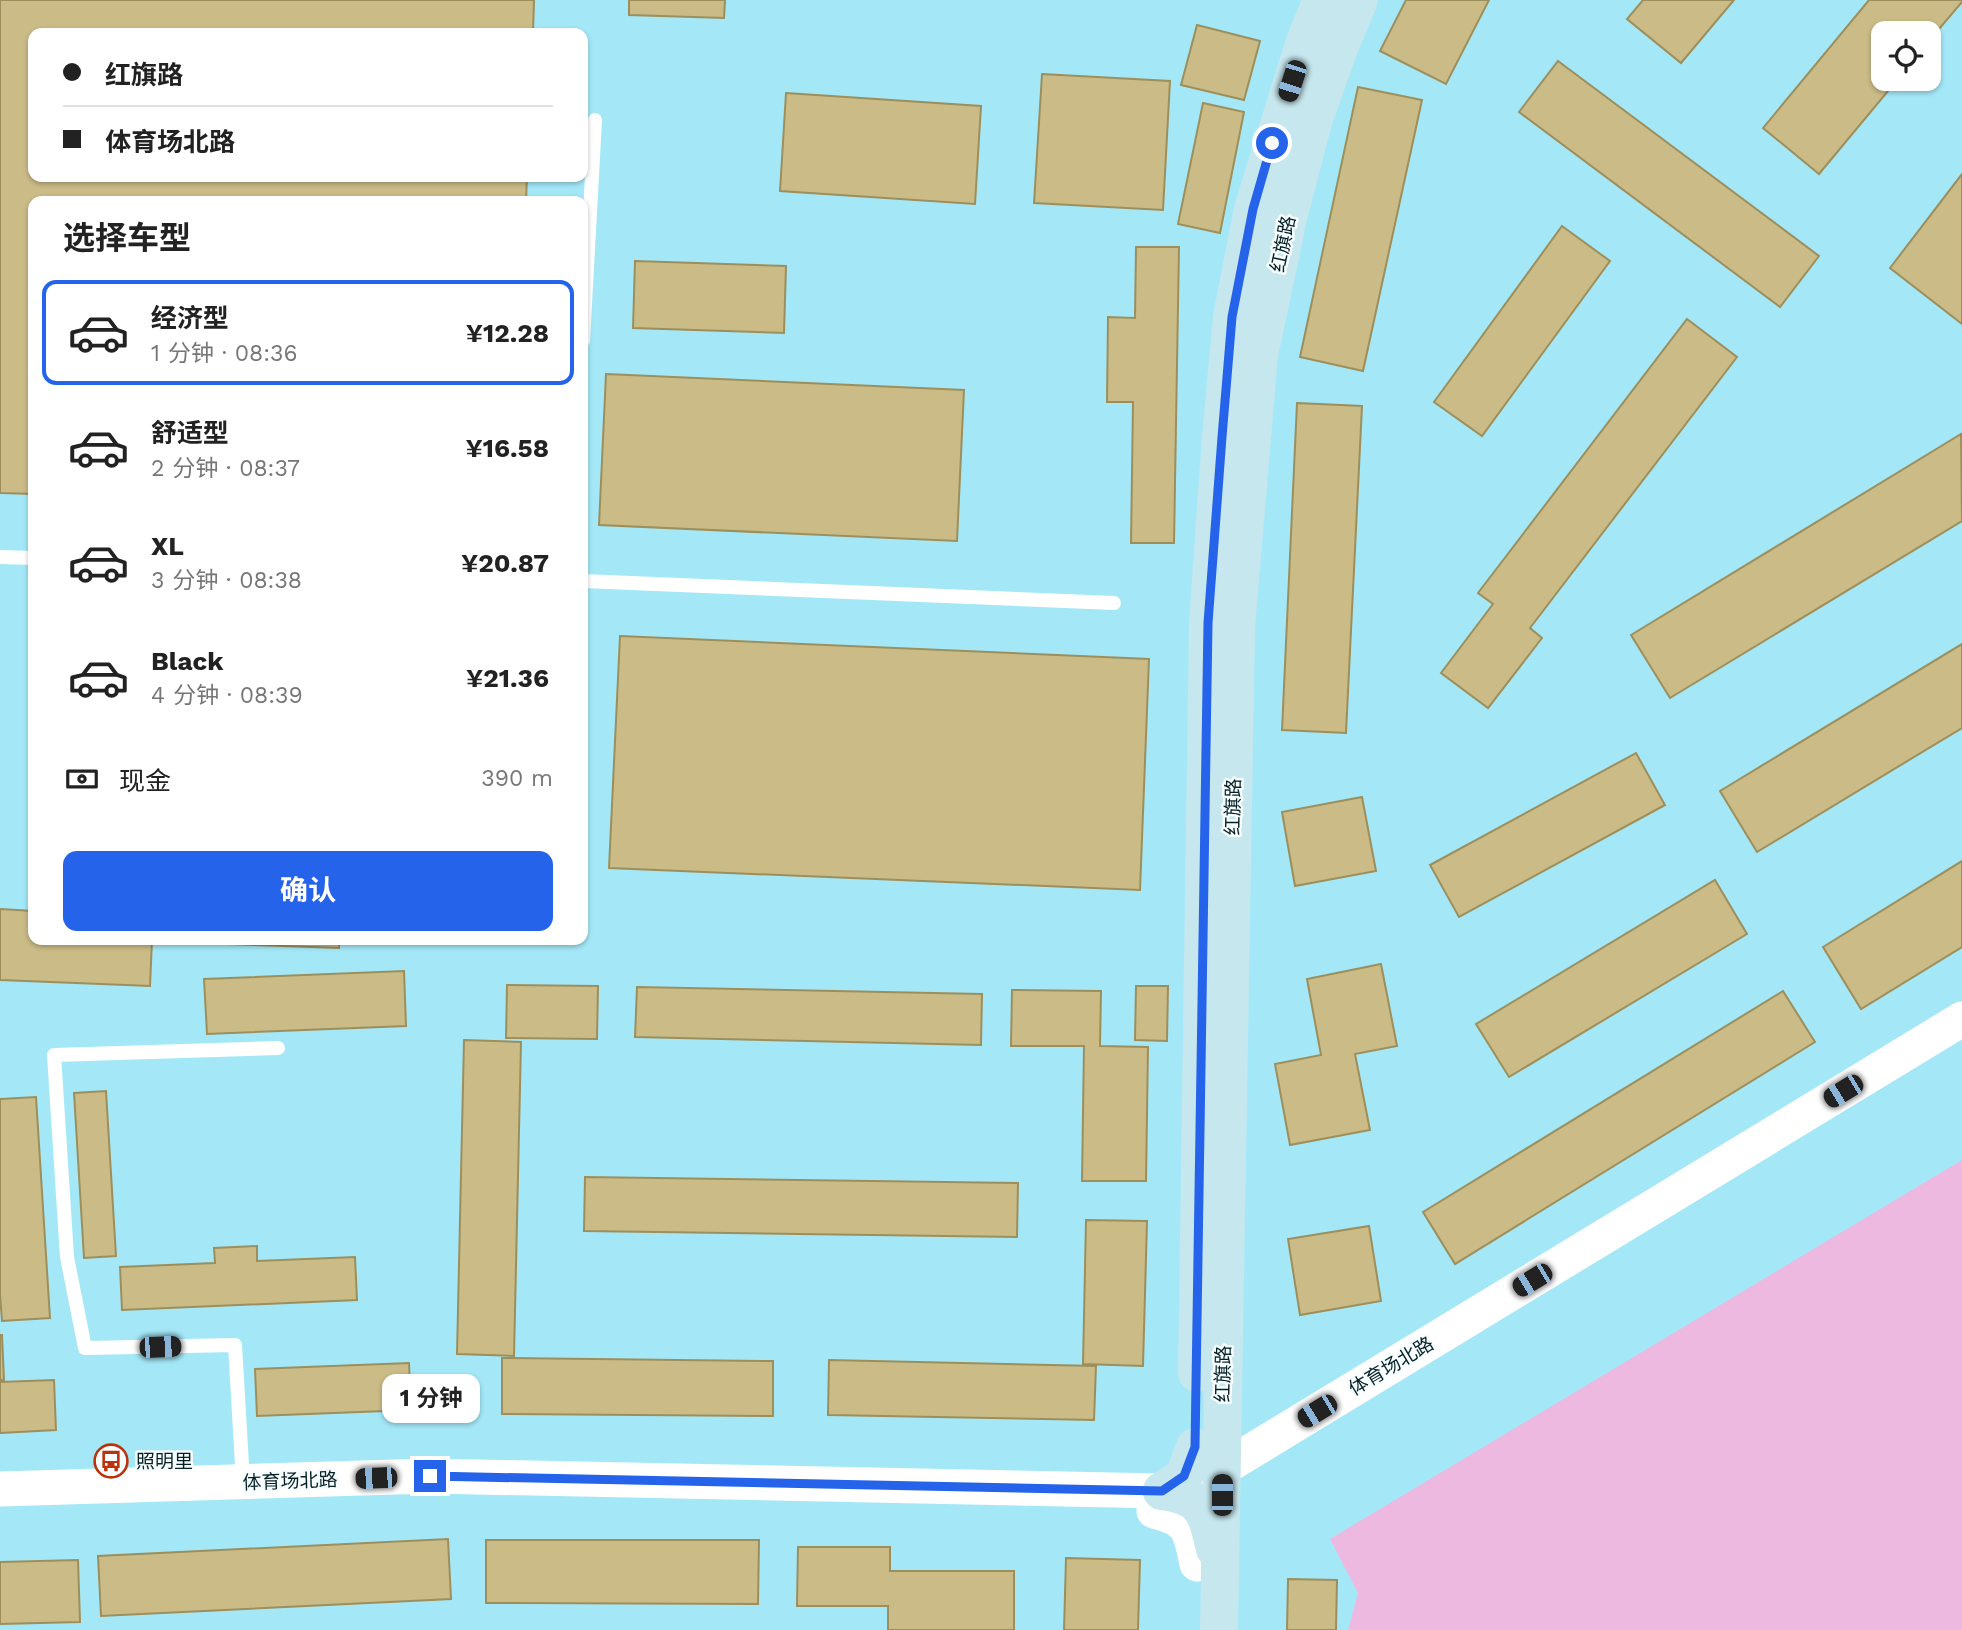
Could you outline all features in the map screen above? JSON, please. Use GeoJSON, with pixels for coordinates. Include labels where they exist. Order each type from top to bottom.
{"type":"FeatureCollection","features":[{"type":"Feature","properties":{"kind":"main road","name":"红旗路"},"geometry":{"type":"LineString","coordinates":[[1197,1482],[1208,623],[1232,317],[1253,209],[1305,41],[1322,0]]}},
{"type":"Feature","properties":{"kind":"main road","name":"红旗路"},"geometry":{"type":"LineString","coordinates":[[1197,1482],[1236,627],[1259,355],[1288,218],[1314,118],[1359,0]]}},
{"type":"Feature","properties":{"kind":"main road"},"geometry":{"type":"LineString","coordinates":[[1196,1630],[1211,1533],[1197,1482]]}},
{"type":"Feature","properties":{"kind":"main road"},"geometry":{"type":"LineString","coordinates":[[1208,1566],[1219,1630]]}},
{"type":"Feature","properties":{"kind":"street","name":"体育场北路"},"geometry":{"type":"LineString","coordinates":[[1197,1482],[1962,1019]]}},
{"type":"Feature","properties":{"kind":"street","name":"体育场北路"},"geometry":{"type":"LineString","coordinates":[[0,1508],[430,1476],[1197,1482],[1962,1047]]}},
{"type":"Feature","properties":{"kind":"street","name":"体育场北路"},"geometry":{"type":"LineString","coordinates":[[0,1489],[243,1490]]}},
{"type":"Feature","properties":{"kind":"lane"},"geometry":{"type":"LineString","coordinates":[[588,241],[594,120]]}},
{"type":"Feature","properties":{"kind":"lane"},"geometry":{"type":"LineString","coordinates":[[0,557],[28,558]]}},
{"type":"Feature","properties":{"kind":"lane"},"geometry":{"type":"LineString","coordinates":[[588,581],[1114,603]]}},
{"type":"Feature","properties":{"kind":"lane"},"geometry":{"type":"LineString","coordinates":[[243,1490],[235,1345],[85,1349],[67,1257],[54,1055],[278,1048]]}},
{"type":"Feature","properties":{"kind":"shaded area"},"geometry":{"type":"Polygon","coordinates":[[[1962,1160],[1962,1630],[1348,1630],[1358,1593],[1330,1539],[1962,1160]]]}},
{"type":"Feature","properties":{"kind":"building"},"geometry":{"type":"Polygon","coordinates":[[[0,0],[534,0],[533,28],[28,28],[28,182],[527,182],[526,196],[28,196],[28,494],[0,493],[0,0]]]}},
{"type":"Feature","properties":{"kind":"building"},"geometry":{"type":"Polygon","coordinates":[[[629,0],[725,0],[724,18],[629,15],[629,0]]]}},
{"type":"Feature","properties":{"kind":"building"},"geometry":{"type":"Polygon","coordinates":[[[1406,0],[1489,0],[1446,84],[1380,51],[1406,0]]]}},
{"type":"Feature","properties":{"kind":"building"},"geometry":{"type":"Polygon","coordinates":[[[1643,0],[1734,0],[1681,63],[1627,19],[1643,0]]]}},
{"type":"Feature","properties":{"kind":"building"},"geometry":{"type":"Polygon","coordinates":[[[1869,0],[1962,0],[1941,27],[1941,21],[1871,21],[1871,91],[1888,91],[1819,174],[1763,128],[1869,0]]]}},
{"type":"Feature","properties":{"kind":"building"},"geometry":{"type":"Polygon","coordinates":[[[1197,25],[1260,41],[1244,100],[1181,85],[1197,25]]]}},
{"type":"Feature","properties":{"kind":"building"},"geometry":{"type":"Polygon","coordinates":[[[1558,61],[1819,256],[1780,307],[1519,112],[1558,61]]]}},
{"type":"Feature","properties":{"kind":"building"},"geometry":{"type":"Polygon","coordinates":[[[1042,74],[1170,81],[1163,210],[1034,203],[1042,74]]]}},
{"type":"Feature","properties":{"kind":"building"},"geometry":{"type":"Polygon","coordinates":[[[1358,87],[1422,100],[1363,371],[1300,357],[1358,87]]]}},
{"type":"Feature","properties":{"kind":"building"},"geometry":{"type":"Polygon","coordinates":[[[786,93],[981,106],[975,204],[780,191],[786,93]]]}},
{"type":"Feature","properties":{"kind":"building"},"geometry":{"type":"Polygon","coordinates":[[[1203,103],[1244,112],[1220,233],[1178,224],[1203,103]]]}},
{"type":"Feature","properties":{"kind":"building"},"geometry":{"type":"Polygon","coordinates":[[[1962,174],[1962,324],[1890,268],[1962,174]]]}},
{"type":"Feature","properties":{"kind":"building"},"geometry":{"type":"Polygon","coordinates":[[[1562,226],[1610,261],[1482,436],[1434,402],[1562,226]]]}},
{"type":"Feature","properties":{"kind":"building"},"geometry":{"type":"Polygon","coordinates":[[[1136,247],[1179,247],[1174,543],[1131,543],[1133,402],[1107,402],[1108,317],[1135,318],[1136,247]]]}},
{"type":"Feature","properties":{"kind":"building"},"geometry":{"type":"Polygon","coordinates":[[[635,261],[786,266],[784,333],[633,328],[635,261]]]}},
{"type":"Feature","properties":{"kind":"building"},"geometry":{"type":"Polygon","coordinates":[[[1687,319],[1737,357],[1530,628],[1542,638],[1488,708],[1441,673],[1493,604],[1478,593],[1687,319]]]}},
{"type":"Feature","properties":{"kind":"building"},"geometry":{"type":"Polygon","coordinates":[[[606,374],[964,390],[957,541],[599,525],[606,374]]]}},
{"type":"Feature","properties":{"kind":"building"},"geometry":{"type":"Polygon","coordinates":[[[1297,403],[1362,406],[1346,733],[1282,730],[1297,403]]]}},
{"type":"Feature","properties":{"kind":"building"},"geometry":{"type":"Polygon","coordinates":[[[1961,434],[1962,521],[1670,698],[1631,635],[1961,434]]]}},
{"type":"Feature","properties":{"kind":"building"},"geometry":{"type":"Polygon","coordinates":[[[620,636],[1149,659],[1140,890],[609,868],[620,636]]]}},
{"type":"Feature","properties":{"kind":"building"},"geometry":{"type":"Polygon","coordinates":[[[1962,644],[1962,728],[1757,852],[1720,791],[1962,644]]]}},
{"type":"Feature","properties":{"kind":"building"},"geometry":{"type":"Polygon","coordinates":[[[1636,753],[1665,805],[1459,917],[1430,865],[1636,753]]]}},
{"type":"Feature","properties":{"kind":"building"},"geometry":{"type":"Polygon","coordinates":[[[1362,797],[1376,871],[1295,886],[1282,812],[1362,797]]]}},
{"type":"Feature","properties":{"kind":"building"},"geometry":{"type":"Polygon","coordinates":[[[1962,861],[1962,947],[1861,1009],[1823,947],[1962,861]]]}},
{"type":"Feature","properties":{"kind":"building"},"geometry":{"type":"Polygon","coordinates":[[[1715,880],[1747,934],[1509,1077],[1476,1024],[1715,880]]]}},
{"type":"Feature","properties":{"kind":"building"},"geometry":{"type":"Polygon","coordinates":[[[0,909],[28,911],[28,945],[152,945],[150,986],[0,980],[0,909]]]}},
{"type":"Feature","properties":{"kind":"building"},"geometry":{"type":"Polygon","coordinates":[[[254,945],[339,945],[339,948],[254,945]]]}},
{"type":"Feature","properties":{"kind":"building"},"geometry":{"type":"Polygon","coordinates":[[[1381,964],[1397,1046],[1355,1054],[1370,1130],[1290,1145],[1275,1064],[1321,1055],[1307,979],[1381,964]]]}},
{"type":"Feature","properties":{"kind":"building"},"geometry":{"type":"Polygon","coordinates":[[[404,971],[406,1026],[207,1034],[204,979],[404,971]]]}},
{"type":"Feature","properties":{"kind":"building"},"geometry":{"type":"Polygon","coordinates":[[[507,985],[598,986],[597,1039],[506,1038],[507,985]]]}},
{"type":"Feature","properties":{"kind":"building"},"geometry":{"type":"Polygon","coordinates":[[[1136,986],[1168,986],[1167,1041],[1135,1040],[1136,986]]]}},
{"type":"Feature","properties":{"kind":"building"},"geometry":{"type":"Polygon","coordinates":[[[637,987],[982,994],[981,1045],[635,1037],[637,987]]]}},
{"type":"Feature","properties":{"kind":"building"},"geometry":{"type":"Polygon","coordinates":[[[1012,990],[1101,991],[1100,1046],[1148,1047],[1146,1181],[1082,1181],[1084,1046],[1011,1046],[1012,990]]]}},
{"type":"Feature","properties":{"kind":"building"},"geometry":{"type":"Polygon","coordinates":[[[1783,991],[1815,1042],[1455,1264],[1423,1212],[1783,991]]]}},
{"type":"Feature","properties":{"kind":"building"},"geometry":{"type":"Polygon","coordinates":[[[464,1040],[521,1042],[514,1356],[457,1354],[464,1040]]]}},
{"type":"Feature","properties":{"kind":"building"},"geometry":{"type":"Polygon","coordinates":[[[106,1091],[116,1256],[84,1258],[74,1093],[106,1091]]]}},
{"type":"Feature","properties":{"kind":"building"},"geometry":{"type":"Polygon","coordinates":[[[36,1097],[50,1318],[2,1321],[0,1099],[36,1097]]]}},
{"type":"Feature","properties":{"kind":"building"},"geometry":{"type":"Polygon","coordinates":[[[585,1177],[1018,1183],[1017,1237],[584,1231],[585,1177]]]}},
{"type":"Feature","properties":{"kind":"building"},"geometry":{"type":"Polygon","coordinates":[[[1086,1220],[1147,1221],[1143,1366],[1083,1364],[1086,1220]]]}},
{"type":"Feature","properties":{"kind":"building"},"geometry":{"type":"Polygon","coordinates":[[[1369,1226],[1381,1301],[1300,1315],[1288,1239],[1369,1226]]]}},
{"type":"Feature","properties":{"kind":"building"},"geometry":{"type":"Polygon","coordinates":[[[257,1246],[257,1261],[355,1257],[357,1300],[122,1310],[120,1267],[215,1263],[214,1248],[257,1246]]]}},
{"type":"Feature","properties":{"kind":"building"},"geometry":{"type":"Polygon","coordinates":[[[2,1335],[4,1380],[0,1380],[2,1335]]]}},
{"type":"Feature","properties":{"kind":"building"},"geometry":{"type":"Polygon","coordinates":[[[502,1358],[773,1361],[773,1416],[502,1414],[502,1358]]]}},
{"type":"Feature","properties":{"kind":"building"},"geometry":{"type":"Polygon","coordinates":[[[829,1360],[1096,1366],[1094,1420],[828,1415],[829,1360]]]}},
{"type":"Feature","properties":{"kind":"building"},"geometry":{"type":"Polygon","coordinates":[[[409,1363],[411,1410],[257,1416],[255,1369],[409,1363]]]}},
{"type":"Feature","properties":{"kind":"building"},"geometry":{"type":"Polygon","coordinates":[[[54,1380],[56,1430],[0,1433],[0,1382],[54,1380]]]}},
{"type":"Feature","properties":{"kind":"building"},"geometry":{"type":"Polygon","coordinates":[[[448,1539],[451,1599],[101,1616],[98,1556],[448,1539]]]}},
{"type":"Feature","properties":{"kind":"building"},"geometry":{"type":"Polygon","coordinates":[[[486,1540],[759,1540],[758,1604],[486,1603],[486,1540]]]}},
{"type":"Feature","properties":{"kind":"building"},"geometry":{"type":"Polygon","coordinates":[[[798,1547],[890,1547],[890,1571],[1014,1571],[1014,1630],[888,1630],[888,1606],[797,1606],[798,1547]]]}},
{"type":"Feature","properties":{"kind":"building"},"geometry":{"type":"Polygon","coordinates":[[[1066,1558],[1140,1560],[1138,1630],[1064,1630],[1066,1558]]]}},
{"type":"Feature","properties":{"kind":"building"},"geometry":{"type":"Polygon","coordinates":[[[78,1560],[80,1622],[0,1624],[0,1562],[78,1560]]]}},
{"type":"Feature","properties":{"kind":"building"},"geometry":{"type":"Polygon","coordinates":[[[1288,1579],[1337,1580],[1336,1630],[1287,1630],[1288,1579]]]}},
{"type":"Feature","properties":{"kind":"place","name":"照明里"},"geometry":{"type":"Point","coordinates":[111,1461]}},
{"type":"Feature","properties":{"kind":"route"},"geometry":{"type":"LineString","coordinates":[[430,1476],[1162,1491],[1184,1476],[1195,1447],[1208,623],[1232,317],[1253,209],[1272,143]]}}]}
